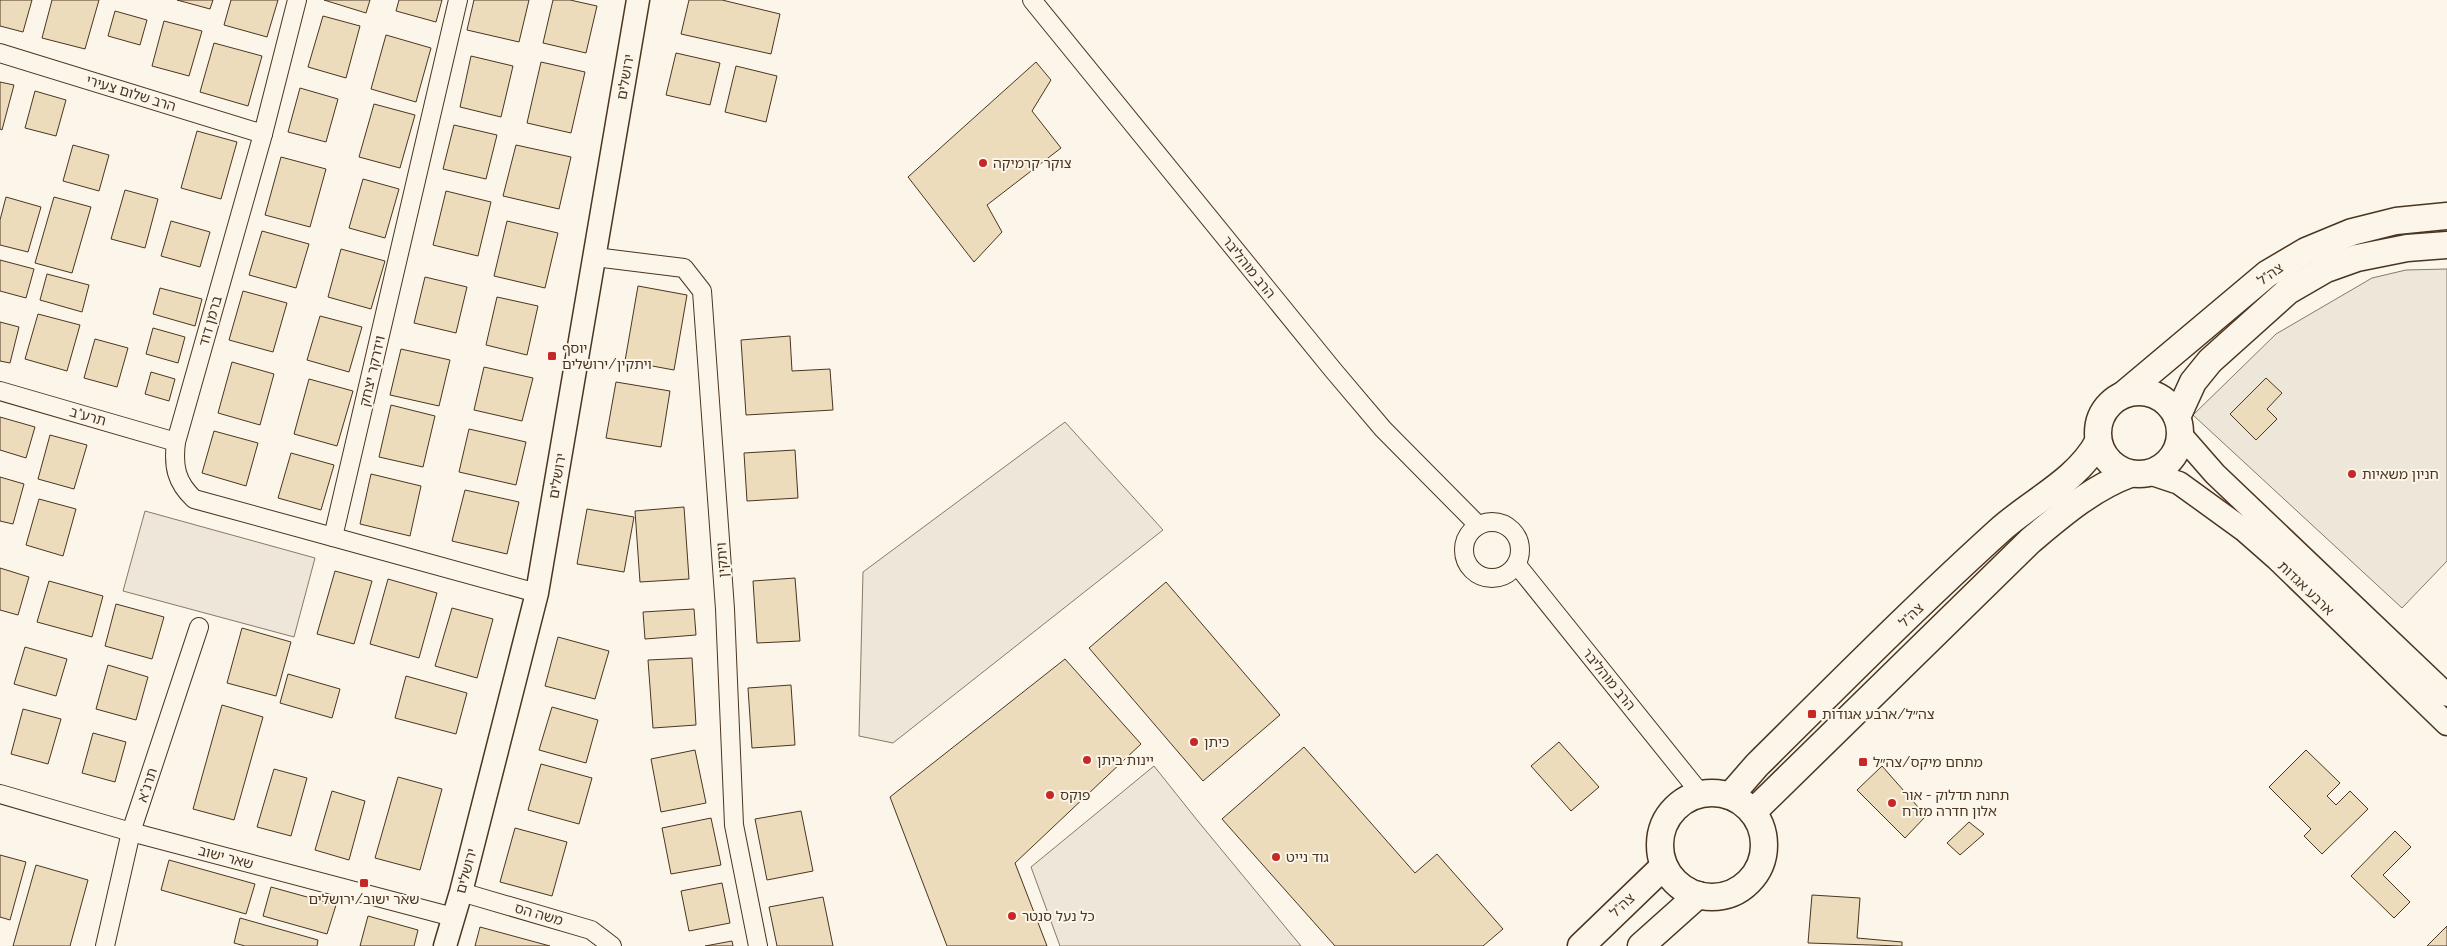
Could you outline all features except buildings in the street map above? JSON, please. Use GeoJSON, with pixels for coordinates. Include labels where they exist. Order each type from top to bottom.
{"type":"FeatureCollection","features":[{"type":"Feature","properties":{"kind":"main road","name":"צה\"ל"},"geometry":{"type":"LineString","coordinates":[[2123,395],[2267,274],[2306,251],[2352,232],[2396,220],[2447,216]]}},
{"type":"Feature","properties":{"kind":"main road","name":"צה\"ל"},"geometry":{"type":"LineString","coordinates":[[2178,426],[2193,382],[2210,361],[2288,291],[2326,269],[2357,258],[2407,248],[2447,245]]}},
{"type":"Feature","properties":{"kind":"main road"},"geometry":{"type":"LineString","coordinates":[[1753,812],[2030,541],[2053,522],[2108,483],[2140,473],[2167,464],[2175,453],[2178,426],[2170,407],[2161,399],[2149,393],[2136,392],[2123,395],[2112,401],[2104,410],[2099,422],[2098,442],[2108,461],[2118,469],[2140,473]]}},
{"type":"Feature","properties":{"kind":"main road","name":"צה\"ל"},"geometry":{"type":"LineString","coordinates":[[1730,796],[1757,765],[2001,528],[2083,464],[2098,442]]}},
{"type":"Feature","properties":{"kind":"main road"},"geometry":{"type":"LineString","coordinates":[[1715,793],[1730,796],[1753,812],[1763,835],[1764,849],[1761,862],[1755,874],[1735,892],[1710,897],[1698,895],[1678,884],[1664,866],[1660,852],[1660,836],[1665,821],[1674,809],[1686,799],[1701,794],[1715,793]]}},
{"type":"Feature","properties":{"kind":"main road","name":"צה\"ל"},"geometry":{"type":"LineString","coordinates":[[1581,946],[1664,866]]}},
{"type":"Feature","properties":{"kind":"main road"},"geometry":{"type":"LineString","coordinates":[[1641,946],[1698,895]]}},
{"type":"Feature","properties":{"kind":"street","name":"ברמן דוד"},"geometry":{"type":"LineString","coordinates":[[298,0],[263,134],[176,442],[174,460],[177,479],[184,490],[194,499],[333,537]]}},
{"type":"Feature","properties":{"kind":"street","name":"וידרקר יצחק"},"geometry":{"type":"LineString","coordinates":[[333,537],[458,0]]}},
{"type":"Feature","properties":{"kind":"street","name":"ירושלים"},"geometry":{"type":"LineString","coordinates":[[445,946],[461,892],[537,593],[638,0]]}},
{"type":"Feature","properties":{"kind":"street","name":"הרב מוהליבר"},"geometry":{"type":"LineString","coordinates":[[1032,0],[1383,429],[1478,525]]}},
{"type":"Feature","properties":{"kind":"street","name":"הרב שלום צעירי"},"geometry":{"type":"LineString","coordinates":[[0,53],[263,134]]}},
{"type":"Feature","properties":{"kind":"street","name":"ויתקין"},"geometry":{"type":"LineString","coordinates":[[595,257],[684,268],[702,291],[725,609],[734,825],[758,946]]}},
{"type":"Feature","properties":{"kind":"street","name":"תרע\"ב"},"geometry":{"type":"LineString","coordinates":[[0,390],[176,442]]}},
{"type":"Feature","properties":{"kind":"street","name":"ארבע אגדות"},"geometry":{"type":"LineString","coordinates":[[2178,426],[2215,474],[2447,694]]}},
{"type":"Feature","properties":{"kind":"street","name":"ארבע אגדות"},"geometry":{"type":"LineString","coordinates":[[2140,473],[2179,483],[2244,530],[2277,559],[2447,724]]}},
{"type":"Feature","properties":{"kind":"street"},"geometry":{"type":"LineString","coordinates":[[1496,522],[1513,530],[1521,546],[1517,565],[1502,577],[1482,577],[1467,565],[1464,547],[1471,531],[1478,525],[1496,522]]}},
{"type":"Feature","properties":{"kind":"street"},"geometry":{"type":"LineString","coordinates":[[333,537],[537,593]]}},
{"type":"Feature","properties":{"kind":"street","name":"הרב מוהליבר"},"geometry":{"type":"LineString","coordinates":[[1517,565],[1701,794]]}},
{"type":"Feature","properties":{"kind":"street","name":"תרנ\"א"},"geometry":{"type":"LineString","coordinates":[[105,946],[131,832],[199,627]]}},
{"type":"Feature","properties":{"kind":"street","name":"שאר ישוב"},"geometry":{"type":"LineString","coordinates":[[0,794],[131,832],[453,917]]}},
{"type":"Feature","properties":{"kind":"street","name":"משה הס"},"geometry":{"type":"LineString","coordinates":[[461,892],[591,930],[612,946]]}},
{"type":"Feature","properties":{"kind":"shaded area","name":"חניון משאיות"},"geometry":{"type":"Polygon","coordinates":[[[2447,269],[2447,561],[2402,608],[2193,415],[2276,334],[2372,278],[2406,270],[2447,269]]]}},
{"type":"Feature","properties":{"kind":"shaded area"},"geometry":{"type":"Polygon","coordinates":[[[1065,422],[1163,530],[893,743],[859,736],[863,572],[1065,422]]]}},
{"type":"Feature","properties":{"kind":"shaded area"},"geometry":{"type":"Polygon","coordinates":[[[145,511],[315,558],[294,637],[123,591],[145,511]]]}},
{"type":"Feature","properties":{"kind":"shaded area"},"geometry":{"type":"Polygon","coordinates":[[[1154,766],[1301,946],[1060,946],[1031,867],[1154,766]]]}},
{"type":"Feature","properties":{"kind":"place","name":"צוקר קרמיקה"},"geometry":{"type":"Point","coordinates":[983,163]}},
{"type":"Feature","properties":{"kind":"place","name":"יוסף ויתקין/ירושלים"},"geometry":{"type":"Point","coordinates":[552,356]}},
{"type":"Feature","properties":{"kind":"place","name":"חניון משאיות"},"geometry":{"type":"Point","coordinates":[2352,474]}},
{"type":"Feature","properties":{"kind":"place","name":"צה״ל/ארבע אגודות"},"geometry":{"type":"Point","coordinates":[1812,714]}},
{"type":"Feature","properties":{"kind":"place","name":"כיתן"},"geometry":{"type":"Point","coordinates":[1194,742]}},
{"type":"Feature","properties":{"kind":"place","name":"יינות ביתן"},"geometry":{"type":"Point","coordinates":[1087,760]}},
{"type":"Feature","properties":{"kind":"place","name":"מתחם מיקס/צה״ל"},"geometry":{"type":"Point","coordinates":[1863,762]}},
{"type":"Feature","properties":{"kind":"place","name":"פוקס"},"geometry":{"type":"Point","coordinates":[1050,795]}},
{"type":"Feature","properties":{"kind":"place","name":"תחנת תדלוק - אור אלון חדרה מזרח"},"geometry":{"type":"Point","coordinates":[1892,803]}},
{"type":"Feature","properties":{"kind":"place","name":"גוד נייט"},"geometry":{"type":"Point","coordinates":[1276,857]}},
{"type":"Feature","properties":{"kind":"place","name":"שאר ישוב/ירושלים"},"geometry":{"type":"Point","coordinates":[364,883]}},
{"type":"Feature","properties":{"kind":"place","name":"כל נעל סנטר"},"geometry":{"type":"Point","coordinates":[1012,916]}}]}
